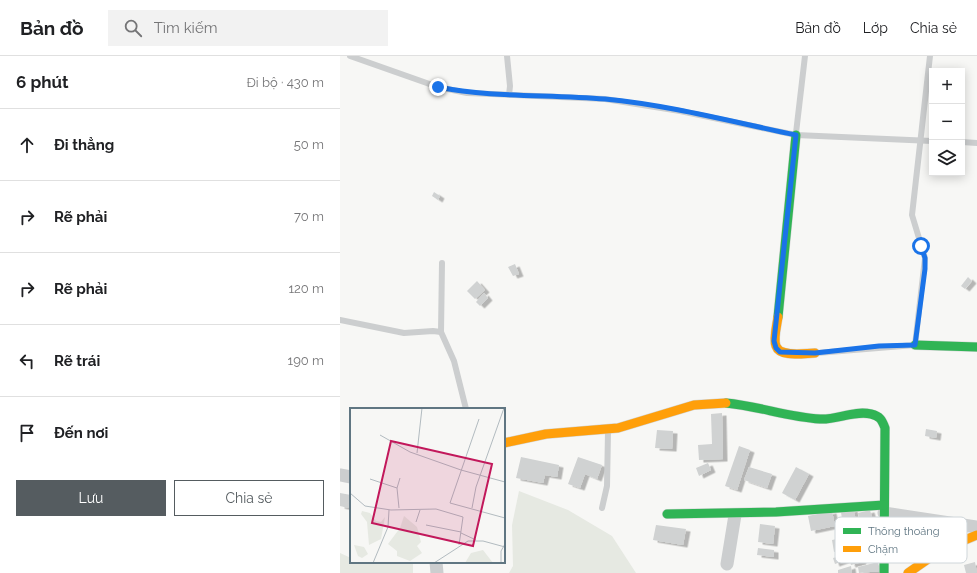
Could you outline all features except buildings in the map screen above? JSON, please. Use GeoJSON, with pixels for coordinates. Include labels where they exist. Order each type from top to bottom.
{"type":"FeatureCollection","features":[{"type":"Feature","properties":{"kind":"street"},"geometry":{"type":"LineString","coordinates":[[796,135],[775,345],[778,350],[785,353],[815,353]]}},
{"type":"Feature","properties":{"kind":"street"},"geometry":{"type":"LineString","coordinates":[[915,345],[977,347]]}},
{"type":"Feature","properties":{"kind":"street"},"geometry":{"type":"LineString","coordinates":[[505,443],[538,435],[608,430],[628,426],[684,407],[704,403],[724,403],[757,410],[822,418],[855,414],[874,414],[880,416],[884,421],[884,517]]}},
{"type":"Feature","properties":{"kind":"street"},"geometry":{"type":"LineString","coordinates":[[340,475],[350,477]]}},
{"type":"Feature","properties":{"kind":"street"},"geometry":{"type":"LineString","coordinates":[[667,514],[735,515],[884,509],[918,517]]}},
{"type":"Feature","properties":{"kind":"street"},"geometry":{"type":"LineString","coordinates":[[727,564],[735,515]]}},
{"type":"Feature","properties":{"kind":"street"},"geometry":{"type":"LineString","coordinates":[[967,526],[977,527]]}},
{"type":"Feature","properties":{"kind":"street"},"geometry":{"type":"LineString","coordinates":[[967,538],[977,536]]}},
{"type":"Feature","properties":{"kind":"street"},"geometry":{"type":"LineString","coordinates":[[436,563],[437,573]]}},
{"type":"Feature","properties":{"kind":"street"},"geometry":{"type":"LineString","coordinates":[[908,573],[921,563]]}},
{"type":"Feature","properties":{"kind":"lane"},"geometry":{"type":"LineString","coordinates":[[350,56],[438,87],[467,93],[605,99],[680,111],[796,135],[929,141]]}},
{"type":"Feature","properties":{"kind":"lane"},"geometry":{"type":"LineString","coordinates":[[507,56],[510,86],[509,94]]}},
{"type":"Feature","properties":{"kind":"lane"},"geometry":{"type":"LineString","coordinates":[[796,135],[805,56]]}},
{"type":"Feature","properties":{"kind":"lane"},"geometry":{"type":"LineString","coordinates":[[815,353],[879,346],[915,345],[925,269],[925,258],[912,215],[930,56]]}},
{"type":"Feature","properties":{"kind":"lane"},"geometry":{"type":"LineString","coordinates":[[965,142],[977,143]]}},
{"type":"Feature","properties":{"kind":"lane"},"geometry":{"type":"LineString","coordinates":[[442,263],[441,332],[454,361],[466,408]]}},
{"type":"Feature","properties":{"kind":"lane"},"geometry":{"type":"LineString","coordinates":[[340,320],[404,333],[433,330],[441,332]]}},
{"type":"Feature","properties":{"kind":"lane"},"geometry":{"type":"LineString","coordinates":[[602,508],[607,486],[608,430]]}},
{"type":"Feature","properties":{"kind":"shaded area"},"geometry":{"type":"Polygon","coordinates":[[[519,491],[568,510],[612,536],[636,573],[509,573],[513,566],[512,525],[519,491]]]}},
{"type":"Feature","properties":{"kind":"shaded area"},"geometry":{"type":"Polygon","coordinates":[[[340,553],[350,558],[350,563],[413,563],[413,573],[340,573],[340,553]]]}},
{"type":"Feature","properties":{"kind":"traffic: fast"},"geometry":{"type":"LineString","coordinates":[[778,317],[796,135]]}},
{"type":"Feature","properties":{"kind":"traffic: fast"},"geometry":{"type":"LineString","coordinates":[[915,345],[977,347]]}},
{"type":"Feature","properties":{"kind":"traffic: fast"},"geometry":{"type":"LineString","coordinates":[[726,403],[750,406],[808,418],[826,419],[858,413],[877,416],[885,428],[884,517]]}},
{"type":"Feature","properties":{"kind":"traffic: fast"},"geometry":{"type":"LineString","coordinates":[[667,514],[776,512],[884,505]]}},
{"type":"Feature","properties":{"kind":"traffic: fast"},"geometry":{"type":"LineString","coordinates":[[884,563],[884,573]]}},
{"type":"Feature","properties":{"kind":"traffic: slow"},"geometry":{"type":"LineString","coordinates":[[778,317],[775,340],[778,350],[787,353],[799,354],[815,353]]}},
{"type":"Feature","properties":{"kind":"traffic: slow"},"geometry":{"type":"LineString","coordinates":[[505,443],[546,434],[618,428],[694,405],[726,403]]}},
{"type":"Feature","properties":{"kind":"traffic: slow"},"geometry":{"type":"LineString","coordinates":[[967,539],[977,535]]}},
{"type":"Feature","properties":{"kind":"traffic: slow"},"geometry":{"type":"LineString","coordinates":[[908,573],[922,563]]}},
{"type":"Feature","properties":{"kind":"route"},"geometry":{"type":"LineString","coordinates":[[438,87],[467,93],[605,99],[680,111],[796,135],[787,231],[774,341],[776,348],[780,352],[815,353],[879,346],[915,345],[925,269],[925,258],[921,246]]}}]}
